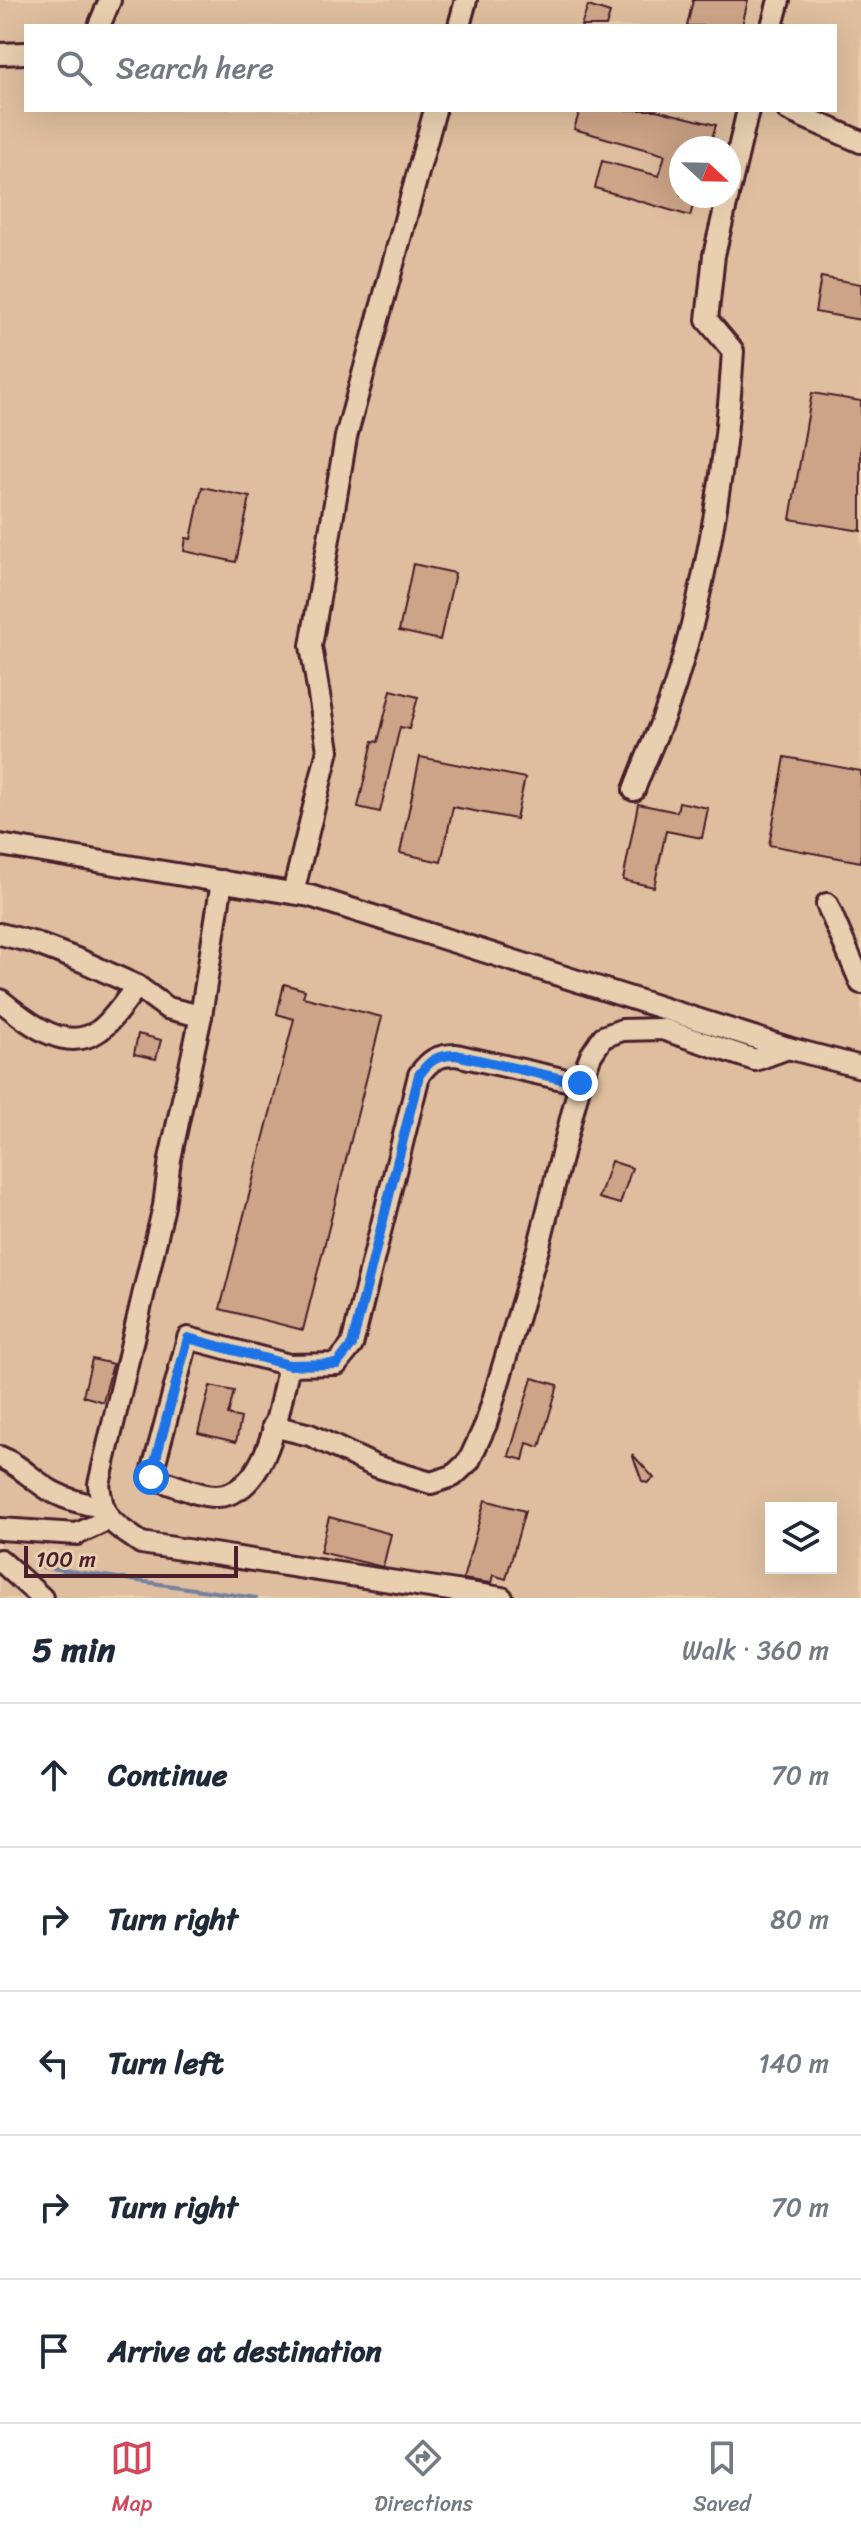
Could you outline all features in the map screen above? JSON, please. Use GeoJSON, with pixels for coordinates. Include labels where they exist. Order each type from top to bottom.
{"type":"FeatureCollection","features":[{"type":"Feature","properties":{"kind":"street"},"geometry":{"type":"LineString","coordinates":[[100,24],[110,0]]}},
{"type":"Feature","properties":{"kind":"street"},"geometry":{"type":"LineString","coordinates":[[460,24],[466,0]]}},
{"type":"Feature","properties":{"kind":"street"},"geometry":{"type":"LineString","coordinates":[[773,24],[779,0]]}},
{"type":"Feature","properties":{"kind":"street"},"geometry":{"type":"LineString","coordinates":[[0,54],[24,53]]}},
{"type":"Feature","properties":{"kind":"street"},"geometry":{"type":"LineString","coordinates":[[293,893],[328,750],[311,646],[346,437],[434,112]]}},
{"type":"Feature","properties":{"kind":"street"},"geometry":{"type":"LineString","coordinates":[[741,139],[748,112]]}},
{"type":"Feature","properties":{"kind":"street"},"geometry":{"type":"LineString","coordinates":[[793,112],[861,142]]}},
{"type":"Feature","properties":{"kind":"street"},"geometry":{"type":"LineString","coordinates":[[634,790],[675,684],[698,601],[724,450],[733,351],[707,320],[714,255],[725,208]]}},
{"type":"Feature","properties":{"kind":"street"},"geometry":{"type":"LineString","coordinates":[[0,845],[310,896],[788,1048],[861,1067]]}},
{"type":"Feature","properties":{"kind":"street"},"geometry":{"type":"LineString","coordinates":[[105,1513],[99,1484],[164,1206],[170,1159],[201,1016],[222,881]]}},
{"type":"Feature","properties":{"kind":"street"},"geometry":{"type":"LineString","coordinates":[[827,904],[861,983]]}},
{"type":"Feature","properties":{"kind":"street"},"geometry":{"type":"LineString","coordinates":[[0,934],[32,942],[137,986],[167,1008],[201,1016]]}},
{"type":"Feature","properties":{"kind":"street"},"geometry":{"type":"LineString","coordinates":[[0,1000],[34,1027],[60,1038],[82,1039],[102,1029],[137,986]]}},
{"type":"Feature","properties":{"kind":"street"},"geometry":{"type":"LineString","coordinates":[[273,1426],[310,1435],[375,1466],[431,1483],[453,1476],[469,1461],[486,1424],[529,1278],[580,1083],[591,1055],[603,1037],[622,1030],[662,1029],[755,1060],[788,1048]]}},
{"type":"Feature","properties":{"kind":"street"},"geometry":{"type":"LineString","coordinates":[[289,1365],[268,1446],[257,1471],[234,1494],[213,1497],[151,1477],[188,1338],[289,1365],[337,1364],[352,1345],[419,1075],[428,1063],[440,1055],[456,1055],[580,1083]]}},
{"type":"Feature","properties":{"kind":"street"},"geometry":{"type":"LineString","coordinates":[[0,1457],[17,1464],[51,1491],[105,1513],[141,1543],[502,1598]]}},
{"type":"Feature","properties":{"kind":"street"},"geometry":{"type":"LineString","coordinates":[[0,1529],[77,1534],[105,1513]]}},
{"type":"Feature","properties":{"kind":"street"},"geometry":{"type":"LineString","coordinates":[[0,1560],[42,1598]]}},
{"type":"Feature","properties":{"kind":"shaded area"},"geometry":{"type":"Polygon","coordinates":[[[0,0],[861,0],[861,1598],[0,1598],[0,0]]]}},
{"type":"Feature","properties":{"kind":"building"},"geometry":{"type":"Polygon","coordinates":[[[693,0],[748,0],[742,24],[687,24],[693,0]]]}},
{"type":"Feature","properties":{"kind":"building"},"geometry":{"type":"Polygon","coordinates":[[[588,6],[610,13],[607,24],[582,24],[588,6]]]}},
{"type":"Feature","properties":{"kind":"building"},"geometry":{"type":"Polygon","coordinates":[[[579,112],[664,112],[716,125],[713,136],[669,136],[669,208],[692,208],[690,216],[595,188],[602,161],[659,176],[665,155],[574,129],[579,112]]]}},
{"type":"Feature","properties":{"kind":"building"},"geometry":{"type":"Polygon","coordinates":[[[821,277],[861,284],[861,320],[815,312],[821,277]]]}},
{"type":"Feature","properties":{"kind":"building"},"geometry":{"type":"Polygon","coordinates":[[[812,393],[861,401],[861,531],[790,519],[812,393]]]}},
{"type":"Feature","properties":{"kind":"building"},"geometry":{"type":"Polygon","coordinates":[[[202,487],[250,497],[236,562],[184,551],[186,538],[191,539],[202,487]]]}},
{"type":"Feature","properties":{"kind":"building"},"geometry":{"type":"Polygon","coordinates":[[[413,564],[455,573],[440,640],[399,631],[413,564]]]}},
{"type":"Feature","properties":{"kind":"building"},"geometry":{"type":"Polygon","coordinates":[[[391,690],[418,697],[409,729],[400,727],[380,812],[358,807],[373,741],[378,742],[391,690]]]}},
{"type":"Feature","properties":{"kind":"building"},"geometry":{"type":"Polygon","coordinates":[[[420,757],[525,778],[516,819],[453,807],[441,862],[400,853],[420,757]]]}},
{"type":"Feature","properties":{"kind":"building"},"geometry":{"type":"Polygon","coordinates":[[[785,757],[861,771],[861,862],[769,845],[785,757]]]}},
{"type":"Feature","properties":{"kind":"building"},"geometry":{"type":"Polygon","coordinates":[[[679,802],[708,808],[702,838],[666,831],[654,887],[623,880],[638,804],[677,812],[679,802]]]}},
{"type":"Feature","properties":{"kind":"building"},"geometry":{"type":"Polygon","coordinates":[[[284,984],[305,990],[303,997],[382,1017],[303,1330],[220,1309],[294,1019],[277,1014],[284,984]]]}},
{"type":"Feature","properties":{"kind":"building"},"geometry":{"type":"Polygon","coordinates":[[[138,1034],[161,1040],[156,1059],[134,1054],[138,1034]]]}},
{"type":"Feature","properties":{"kind":"building"},"geometry":{"type":"Polygon","coordinates":[[[611,1161],[632,1168],[620,1204],[599,1198],[611,1161]]]}},
{"type":"Feature","properties":{"kind":"building"},"geometry":{"type":"Polygon","coordinates":[[[92,1359],[113,1364],[103,1402],[83,1396],[92,1359]]]}},
{"type":"Feature","properties":{"kind":"building"},"geometry":{"type":"Polygon","coordinates":[[[532,1378],[558,1385],[540,1447],[527,1443],[523,1460],[509,1456],[532,1378]]]}},
{"type":"Feature","properties":{"kind":"building"},"geometry":{"type":"Polygon","coordinates":[[[210,1386],[234,1391],[228,1415],[241,1418],[236,1442],[198,1433],[210,1386]]]}},
{"type":"Feature","properties":{"kind":"building"},"geometry":{"type":"Polygon","coordinates":[[[632,1454],[654,1478],[647,1483],[642,1481],[632,1454]]]}},
{"type":"Feature","properties":{"kind":"building"},"geometry":{"type":"Polygon","coordinates":[[[485,1500],[525,1511],[506,1579],[493,1575],[491,1583],[463,1579],[485,1500]]]}},
{"type":"Feature","properties":{"kind":"building"},"geometry":{"type":"Polygon","coordinates":[[[329,1517],[391,1534],[383,1567],[320,1552],[329,1517]]]}},
{"type":"Feature","properties":{"kind":"waterway"},"geometry":{"type":"LineString","coordinates":[[42,1567],[256,1598]]}},
{"type":"Feature","properties":{"kind":"route"},"geometry":{"type":"LineString","coordinates":[[151,1477],[188,1338],[289,1365],[337,1364],[352,1345],[419,1075],[428,1063],[440,1055],[456,1055],[580,1083]]}}]}
